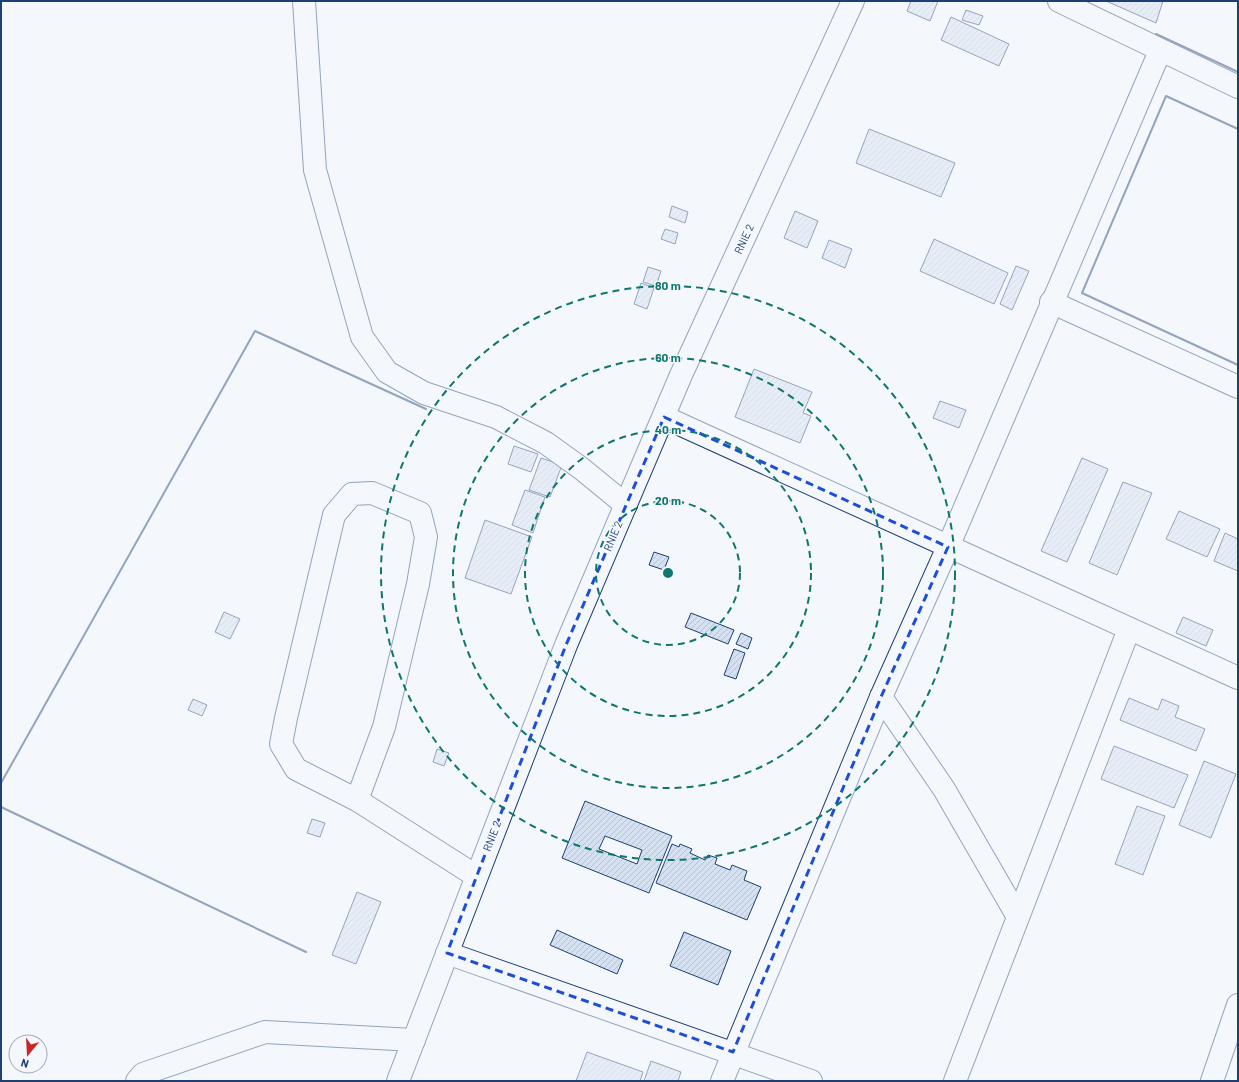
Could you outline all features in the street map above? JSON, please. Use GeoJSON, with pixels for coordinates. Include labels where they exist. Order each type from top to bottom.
{"type":"FeatureCollection","features":[{"type":"Feature","properties":{"kind":"street"},"geometry":{"type":"LineString","coordinates":[[304,1],[315,170],[362,337],[387,372],[424,393],[496,418],[546,443],[626,505]]}},
{"type":"Feature","properties":{"kind":"street","name":"RNIE 2"},"geometry":{"type":"LineString","coordinates":[[398,1081],[566,645],[681,375],[853,1]]}},
{"type":"Feature","properties":{"kind":"street"},"geometry":{"type":"LineString","coordinates":[[1059,1],[1238,88]]}},
{"type":"Feature","properties":{"kind":"street"},"geometry":{"type":"LineString","coordinates":[[722,1081],[881,697],[948,547],[1051,302],[1160,51]]}},
{"type":"Feature","properties":{"kind":"street"},"geometry":{"type":"LineString","coordinates":[[1051,302],[1238,387]]}},
{"type":"Feature","properties":{"kind":"street"},"geometry":{"type":"LineString","coordinates":[[664,417],[1238,678]]}},
{"type":"Feature","properties":{"kind":"street"},"geometry":{"type":"LineString","coordinates":[[357,800],[384,727],[418,584],[426,537],[420,513],[372,493],[352,494],[334,515],[281,744],[296,769],[357,800],[476,876]]}},
{"type":"Feature","properties":{"kind":"street"},"geometry":{"type":"LineString","coordinates":[[955,1081],[1129,629]]}},
{"type":"Feature","properties":{"kind":"street"},"geometry":{"type":"LineString","coordinates":[[881,697],[944,789],[1018,918]]}},
{"type":"Feature","properties":{"kind":"street"},"geometry":{"type":"LineString","coordinates":[[447,953],[733,1052],[811,1081]]}},
{"type":"Feature","properties":{"kind":"street"},"geometry":{"type":"LineString","coordinates":[[1212,1081],[1238,1005]]}},
{"type":"Feature","properties":{"kind":"street"},"geometry":{"type":"LineString","coordinates":[[137,1081],[143,1074],[265,1032],[414,1040]]}},
{"type":"Feature","properties":{"kind":"highlighted area"},"geometry":{"type":"Polygon","coordinates":[[[664,417],[948,547],[881,697],[733,1052],[447,953],[566,645],[664,417]]]}},
{"type":"Feature","properties":{"kind":"building"},"geometry":{"type":"Polygon","coordinates":[[[911,1],[938,1],[930,21],[907,11],[911,1]]]}},
{"type":"Feature","properties":{"kind":"building"},"geometry":{"type":"Polygon","coordinates":[[[1106,1],[1163,1],[1156,23],[1106,1]]]}},
{"type":"Feature","properties":{"kind":"building"},"geometry":{"type":"Polygon","coordinates":[[[966,10],[983,16],[979,25],[962,20],[966,10]]]}},
{"type":"Feature","properties":{"kind":"building"},"geometry":{"type":"Polygon","coordinates":[[[951,17],[1009,44],[999,66],[941,40],[951,17]]]}},
{"type":"Feature","properties":{"kind":"building"},"geometry":{"type":"Polygon","coordinates":[[[869,129],[955,163],[941,197],[856,163],[869,129]]]}},
{"type":"Feature","properties":{"kind":"building"},"geometry":{"type":"Polygon","coordinates":[[[672,206],[688,212],[685,223],[669,217],[672,206]]]}},
{"type":"Feature","properties":{"kind":"building"},"geometry":{"type":"Polygon","coordinates":[[[795,211],[818,221],[807,248],[784,238],[795,211]]]}},
{"type":"Feature","properties":{"kind":"building"},"geometry":{"type":"Polygon","coordinates":[[[665,229],[678,233],[675,244],[661,239],[665,229]]]}},
{"type":"Feature","properties":{"kind":"building"},"geometry":{"type":"Polygon","coordinates":[[[934,239],[1008,273],[994,304],[920,271],[934,239]]]}},
{"type":"Feature","properties":{"kind":"building"},"geometry":{"type":"Polygon","coordinates":[[[829,240],[852,249],[845,268],[822,258],[829,240]]]}},
{"type":"Feature","properties":{"kind":"building"},"geometry":{"type":"Polygon","coordinates":[[[1016,266],[1029,271],[1012,310],[1000,304],[1016,266]]]}},
{"type":"Feature","properties":{"kind":"building"},"geometry":{"type":"Polygon","coordinates":[[[648,267],[661,271],[656,286],[643,282],[648,267]]]}},
{"type":"Feature","properties":{"kind":"building"},"geometry":{"type":"Polygon","coordinates":[[[641,283],[654,288],[647,309],[634,304],[641,283]]]}},
{"type":"Feature","properties":{"kind":"building"},"geometry":{"type":"Polygon","coordinates":[[[754,369],[812,392],[803,413],[811,416],[800,443],[735,417],[754,369]]]}},
{"type":"Feature","properties":{"kind":"building"},"geometry":{"type":"Polygon","coordinates":[[[940,401],[966,410],[959,428],[933,418],[940,401]]]}},
{"type":"Feature","properties":{"kind":"building"},"geometry":{"type":"Polygon","coordinates":[[[514,446],[538,454],[531,472],[508,464],[514,446]]]}},
{"type":"Feature","properties":{"kind":"building"},"geometry":{"type":"Polygon","coordinates":[[[541,458],[562,465],[550,497],[529,490],[541,458]]]}},
{"type":"Feature","properties":{"kind":"building"},"geometry":{"type":"Polygon","coordinates":[[[1082,458],[1108,469],[1067,562],[1041,551],[1082,458]]]}},
{"type":"Feature","properties":{"kind":"building"},"geometry":{"type":"Polygon","coordinates":[[[1123,482],[1152,493],[1117,575],[1089,563],[1123,482]]]}},
{"type":"Feature","properties":{"kind":"building"},"geometry":{"type":"Polygon","coordinates":[[[525,490],[545,497],[533,533],[512,525],[525,490]]]}},
{"type":"Feature","properties":{"kind":"building"},"geometry":{"type":"Polygon","coordinates":[[[1179,511],[1220,529],[1207,557],[1166,539],[1179,511]]]}},
{"type":"Feature","properties":{"kind":"building"},"geometry":{"type":"Polygon","coordinates":[[[485,520],[532,537],[511,594],[465,578],[485,520]]]}},
{"type":"Feature","properties":{"kind":"building"},"geometry":{"type":"Polygon","coordinates":[[[1225,533],[1238,539],[1238,571],[1214,561],[1225,533]]]}},
{"type":"Feature","properties":{"kind":"building"},"geometry":{"type":"Polygon","coordinates":[[[654,552],[669,557],[664,570],[649,565],[654,552]]]}},
{"type":"Feature","properties":{"kind":"building"},"geometry":{"type":"Polygon","coordinates":[[[224,612],[240,619],[230,639],[215,632],[224,612]]]}},
{"type":"Feature","properties":{"kind":"building"},"geometry":{"type":"Polygon","coordinates":[[[691,613],[734,630],[728,644],[685,627],[691,613]]]}},
{"type":"Feature","properties":{"kind":"building"},"geometry":{"type":"Polygon","coordinates":[[[1183,617],[1213,630],[1206,646],[1176,633],[1183,617]]]}},
{"type":"Feature","properties":{"kind":"building"},"geometry":{"type":"Polygon","coordinates":[[[741,633],[752,638],[748,649],[736,644],[741,633]]]}},
{"type":"Feature","properties":{"kind":"building"},"geometry":{"type":"Polygon","coordinates":[[[734,649],[745,653],[736,679],[724,675],[734,649]]]}},
{"type":"Feature","properties":{"kind":"building"},"geometry":{"type":"Polygon","coordinates":[[[1129,698],[1158,710],[1162,699],[1179,706],[1175,717],[1205,729],[1196,751],[1120,720],[1129,698]]]}},
{"type":"Feature","properties":{"kind":"building"},"geometry":{"type":"Polygon","coordinates":[[[193,699],[207,705],[202,716],[188,710],[193,699]]]}},
{"type":"Feature","properties":{"kind":"building"},"geometry":{"type":"Polygon","coordinates":[[[1114,746],[1188,775],[1174,808],[1101,779],[1114,746]]]}},
{"type":"Feature","properties":{"kind":"building"},"geometry":{"type":"Polygon","coordinates":[[[437,749],[449,753],[444,766],[433,762],[437,749]]]}},
{"type":"Feature","properties":{"kind":"building"},"geometry":{"type":"Polygon","coordinates":[[[1204,761],[1236,774],[1211,838],[1179,825],[1204,761]]]}},
{"type":"Feature","properties":{"kind":"building"},"geometry":{"type":"Polygon","coordinates":[[[585,801],[672,836],[649,893],[562,858],[585,801]],[[605,836],[599,849],[637,864],[642,850],[605,836]]]}},
{"type":"Feature","properties":{"kind":"building"},"geometry":{"type":"Polygon","coordinates":[[[1137,806],[1165,816],[1143,875],[1115,864],[1137,806]]]}},
{"type":"Feature","properties":{"kind":"building"},"geometry":{"type":"Polygon","coordinates":[[[312,819],[325,823],[320,837],[307,833],[312,819]]]}},
{"type":"Feature","properties":{"kind":"building"},"geometry":{"type":"Polygon","coordinates":[[[672,844],[679,847],[680,844],[692,849],[690,853],[705,860],[708,855],[717,858],[715,864],[730,870],[732,865],[747,871],[744,880],[761,887],[747,920],[656,883],[672,844]]]}},
{"type":"Feature","properties":{"kind":"building"},"geometry":{"type":"Polygon","coordinates":[[[357,892],[381,902],[356,964],[332,955],[357,892]]]}},
{"type":"Feature","properties":{"kind":"building"},"geometry":{"type":"Polygon","coordinates":[[[557,930],[623,960],[617,974],[550,945],[557,930]]]}},
{"type":"Feature","properties":{"kind":"building"},"geometry":{"type":"Polygon","coordinates":[[[684,932],[731,951],[718,985],[670,966],[684,932]]]}},
{"type":"Feature","properties":{"kind":"building"},"geometry":{"type":"Polygon","coordinates":[[[587,1052],[643,1072],[640,1081],[576,1081],[587,1052]]]}},
{"type":"Feature","properties":{"kind":"building"},"geometry":{"type":"Polygon","coordinates":[[[651,1061],[681,1072],[678,1081],[644,1081],[651,1061]]]}},
{"type":"Feature","properties":{"kind":"wall"},"geometry":{"type":"LineString","coordinates":[[1156,34],[1238,72]]}},
{"type":"Feature","properties":{"kind":"wall"},"geometry":{"type":"LineString","coordinates":[[1238,129],[1166,96],[1082,293],[1238,365]]}},
{"type":"Feature","properties":{"kind":"wall"},"geometry":{"type":"LineString","coordinates":[[1,783],[255,331],[426,409]]}},
{"type":"Feature","properties":{"kind":"wall"},"geometry":{"type":"LineString","coordinates":[[1,807],[306,952]]}}]}
